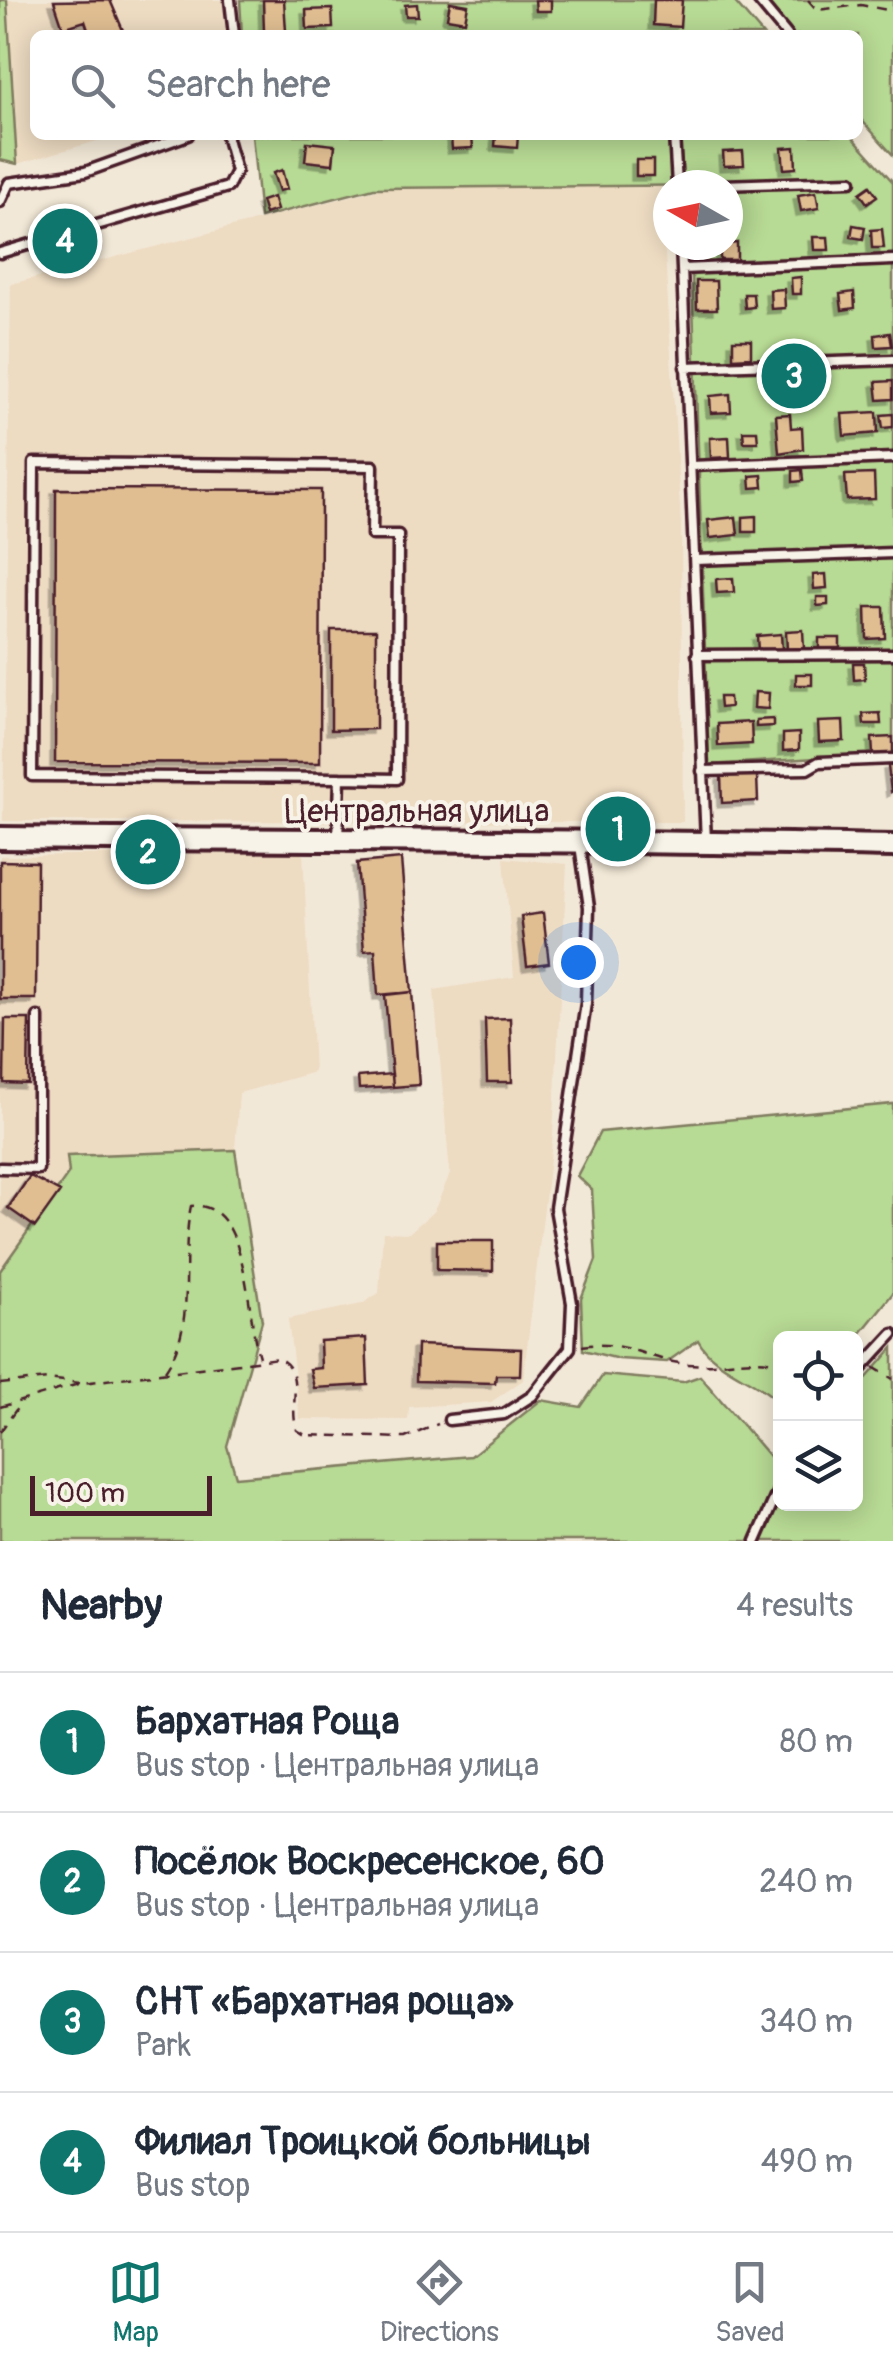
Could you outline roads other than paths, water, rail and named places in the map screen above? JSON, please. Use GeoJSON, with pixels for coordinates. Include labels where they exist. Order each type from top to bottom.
{"type":"FeatureCollection","features":[{"type":"Feature","properties":{"kind":"main road","name":"Центральная улица"},"geometry":{"type":"LineString","coordinates":[[0,838],[893,846]]}},
{"type":"Feature","properties":{"kind":"lane"},"geometry":{"type":"LineString","coordinates":[[230,0],[233,30]]}},
{"type":"Feature","properties":{"kind":"lane"},"geometry":{"type":"LineString","coordinates":[[758,0],[783,30]]}},
{"type":"Feature","properties":{"kind":"lane"},"geometry":{"type":"LineString","coordinates":[[0,202],[5,182],[85,172],[174,140]]}},
{"type":"Feature","properties":{"kind":"lane"},"geometry":{"type":"LineString","coordinates":[[0,253],[228,187],[236,171],[227,140]]}},
{"type":"Feature","properties":{"kind":"lane"},"geometry":{"type":"LineString","coordinates":[[674,140],[676,170]]}},
{"type":"Feature","properties":{"kind":"lane"},"geometry":{"type":"LineString","coordinates":[[743,184],[851,180]]}},
{"type":"Feature","properties":{"kind":"lane"},"geometry":{"type":"LineString","coordinates":[[681,260],[706,842]]}},
{"type":"Feature","properties":{"kind":"lane"},"geometry":{"type":"LineString","coordinates":[[682,269],[893,260]]}},
{"type":"Feature","properties":{"kind":"lane"},"geometry":{"type":"LineString","coordinates":[[685,366],[893,360]]}},
{"type":"Feature","properties":{"kind":"lane"},"geometry":{"type":"LineString","coordinates":[[692,466],[893,458]]}},
{"type":"Feature","properties":{"kind":"lane"},"geometry":{"type":"LineString","coordinates":[[34,464],[373,466],[372,535],[398,535],[396,778],[340,778],[32,776],[34,464]]}},
{"type":"Feature","properties":{"kind":"lane"},"geometry":{"type":"LineString","coordinates":[[695,560],[893,553]]}},
{"type":"Feature","properties":{"kind":"lane"},"geometry":{"type":"LineString","coordinates":[[697,655],[893,654]]}},
{"type":"Feature","properties":{"kind":"lane"},"geometry":{"type":"LineString","coordinates":[[702,770],[806,769],[819,762],[893,759]]}},
{"type":"Feature","properties":{"kind":"lane"},"geometry":{"type":"LineString","coordinates":[[338,840],[340,778]]}},
{"type":"Feature","properties":{"kind":"lane"},"geometry":{"type":"LineString","coordinates":[[448,1420],[504,1414],[532,1396],[570,1348],[572,1303],[555,1208],[586,1003],[589,908],[580,841]]}},
{"type":"Feature","properties":{"kind":"lane"},"geometry":{"type":"LineString","coordinates":[[0,1168],[38,1169],[38,1018]]}},
{"type":"Feature","properties":{"kind":"lane"},"geometry":{"type":"LineString","coordinates":[[863,1366],[893,1334]]}},
{"type":"Feature","properties":{"kind":"lane"},"geometry":{"type":"LineString","coordinates":[[756,1541],[773,1502]]}},
{"type":"Feature","properties":{"kind":"place","name":"Филиал Троицкой больницы"},"geometry":{"type":"Point","coordinates":[65,241]}},
{"type":"Feature","properties":{"kind":"place","name":"СНТ «Бархатная роща»"},"geometry":{"type":"Point","coordinates":[794,376]}},
{"type":"Feature","properties":{"kind":"place","name":"Бархатная Роща"},"geometry":{"type":"Point","coordinates":[618,829]}},
{"type":"Feature","properties":{"kind":"place","name":"Посёлок Воскресенское, 60"},"geometry":{"type":"Point","coordinates":[148,852]}}]}
